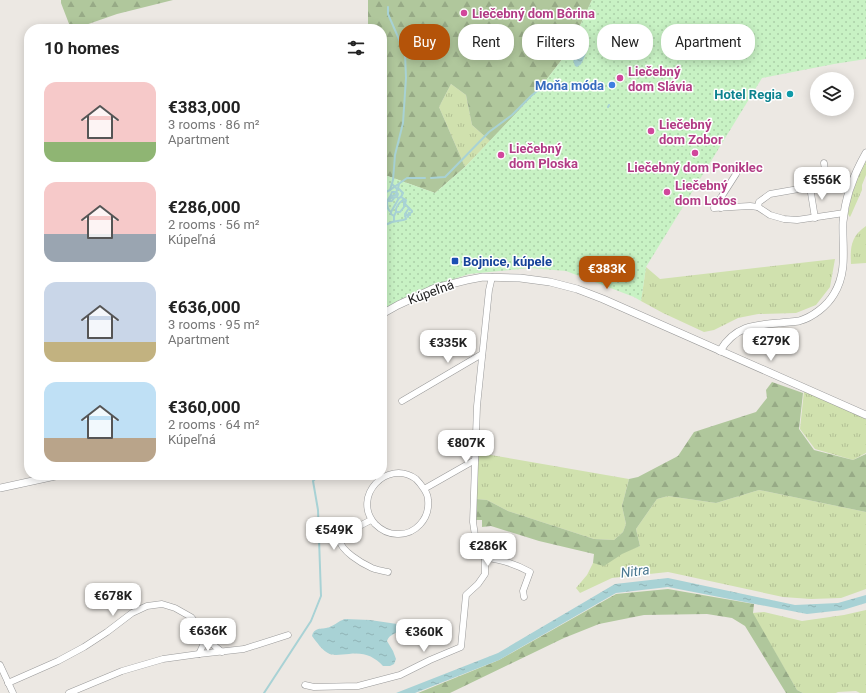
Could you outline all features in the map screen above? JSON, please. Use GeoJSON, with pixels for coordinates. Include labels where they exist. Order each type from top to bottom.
{"type":"FeatureCollection","features":[{"type":"Feature","properties":{"kind":"street"},"geometry":{"type":"LineString","coordinates":[[720,351],[727,340],[741,330],[758,324],[798,321],[809,317],[827,303],[834,294],[840,281],[844,266],[844,213],[855,175],[866,153]]}},
{"type":"Feature","properties":{"kind":"street"},"geometry":{"type":"LineString","coordinates":[[758,207],[759,202],[770,194],[827,184],[824,163]]}},
{"type":"Feature","properties":{"kind":"street"},"geometry":{"type":"LineString","coordinates":[[736,174],[720,199],[718,208],[758,207],[770,215],[784,219],[797,220],[844,213]]}},
{"type":"Feature","properties":{"kind":"street"},"geometry":{"type":"LineString","coordinates":[[810,187],[815,218]]}},
{"type":"Feature","properties":{"kind":"street","name":"Kúpeľná"},"geometry":{"type":"LineString","coordinates":[[387,311],[435,288],[483,277],[520,278],[550,282],[577,289],[603,299],[866,415]]}},
{"type":"Feature","properties":{"kind":"street"},"geometry":{"type":"LineString","coordinates":[[305,685],[314,687],[358,686],[400,675],[461,647],[466,595],[478,584],[485,574],[484,558],[477,550],[473,522],[477,406],[489,290],[492,277]]}},
{"type":"Feature","properties":{"kind":"street"},"geometry":{"type":"LineString","coordinates":[[402,401],[482,354]]}},
{"type":"Feature","properties":{"kind":"street"},"geometry":{"type":"LineString","coordinates":[[424,489],[475,460]]}},
{"type":"Feature","properties":{"kind":"street"},"geometry":{"type":"LineString","coordinates":[[379,480],[373,485],[368,496],[367,508],[371,520],[379,528],[390,534],[402,534],[413,530],[422,523],[427,512],[428,500],[424,489],[416,480],[406,474],[394,473],[387,475]]}},
{"type":"Feature","properties":{"kind":"street"},"geometry":{"type":"LineString","coordinates":[[0,488],[37,480]]}},
{"type":"Feature","properties":{"kind":"street"},"geometry":{"type":"LineString","coordinates":[[371,520],[342,535],[339,539],[340,544],[363,564],[374,569],[388,572]]}},
{"type":"Feature","properties":{"kind":"street"},"geometry":{"type":"LineString","coordinates":[[484,558],[496,559],[510,563],[530,572],[523,591],[524,596]]}},
{"type":"Feature","properties":{"kind":"street"},"geometry":{"type":"LineString","coordinates":[[8,683],[84,648],[132,613],[147,606],[162,604],[175,608],[191,617],[200,628],[206,639],[222,652]]}},
{"type":"Feature","properties":{"kind":"street"},"geometry":{"type":"LineString","coordinates":[[69,693],[122,671],[163,658],[244,649],[288,635]]}},
{"type":"Feature","properties":{"kind":"street"},"geometry":{"type":"LineString","coordinates":[[199,654],[206,639]]}},
{"type":"Feature","properties":{"kind":"street"},"geometry":{"type":"LineString","coordinates":[[0,665],[13,693]]}},
{"type":"Feature","properties":{"kind":"green space"},"geometry":{"type":"Polygon","coordinates":[[[61,0],[173,0],[117,14],[88,24],[69,24],[61,0]]]}},
{"type":"Feature","properties":{"kind":"green space"},"geometry":{"type":"Polygon","coordinates":[[[368,0],[592,0],[581,24],[522,24],[522,60],[562,60],[540,88],[490,141],[472,125],[466,95],[451,84],[439,107],[465,167],[435,193],[387,176],[387,24],[368,24],[368,0]]]}},
{"type":"Feature","properties":{"kind":"green space"},"geometry":{"type":"Polygon","coordinates":[[[592,0],[866,0],[866,59],[762,78],[646,267],[641,301],[566,271],[530,268],[469,274],[415,292],[387,307],[387,176],[435,193],[465,167],[540,88],[562,60],[589,60],[589,24],[581,24],[592,0]]]}},
{"type":"Feature","properties":{"kind":"green space"},"geometry":{"type":"Polygon","coordinates":[[[451,84],[466,95],[472,125],[490,141],[465,167],[439,107],[451,84]]]}},
{"type":"Feature","properties":{"kind":"green space"},"geometry":{"type":"Polygon","coordinates":[[[866,161],[866,175],[862,185],[862,190],[850,217],[848,214],[851,197],[859,174],[866,161]]]}},
{"type":"Feature","properties":{"kind":"green space"},"geometry":{"type":"Polygon","coordinates":[[[866,226],[866,263],[851,264],[852,242],[857,234],[866,226]]]}},
{"type":"Feature","properties":{"kind":"green space"},"geometry":{"type":"Polygon","coordinates":[[[835,259],[830,287],[816,305],[796,313],[758,314],[738,318],[714,330],[704,332],[641,301],[646,267],[660,279],[835,259]]]}},
{"type":"Feature","properties":{"kind":"green space"},"geometry":{"type":"Polygon","coordinates":[[[772,382],[803,393],[799,429],[814,450],[853,460],[866,454],[866,512],[759,490],[716,503],[668,496],[657,499],[636,529],[640,546],[622,554],[604,566],[593,563],[594,554],[539,541],[491,526],[482,527],[482,520],[476,520],[476,499],[487,500],[508,511],[594,539],[614,540],[623,532],[626,524],[622,506],[629,479],[638,477],[678,456],[694,432],[756,412],[767,398],[766,390],[772,382]]]}},
{"type":"Feature","properties":{"kind":"green space"},"geometry":{"type":"Polygon","coordinates":[[[804,391],[866,419],[866,453],[853,460],[815,449],[800,429],[804,391]]]}},
{"type":"Feature","properties":{"kind":"green space"},"geometry":{"type":"Polygon","coordinates":[[[479,453],[629,479],[622,506],[626,524],[623,532],[614,540],[594,539],[508,511],[487,500],[476,499],[479,453]]]}},
{"type":"Feature","properties":{"kind":"green space"},"geometry":{"type":"Polygon","coordinates":[[[759,490],[866,512],[866,589],[841,598],[811,599],[783,597],[668,572],[612,578],[580,593],[576,588],[587,575],[593,563],[640,546],[636,529],[657,499],[668,496],[716,503],[759,490]]]}},
{"type":"Feature","properties":{"kind":"green space"},"geometry":{"type":"Polygon","coordinates":[[[668,589],[754,604],[753,613],[797,690],[803,693],[786,693],[745,626],[732,618],[707,614],[644,615],[599,624],[564,638],[450,693],[418,693],[499,660],[616,594],[668,589]]]}},
{"type":"Feature","properties":{"kind":"green space"},"geometry":{"type":"Polygon","coordinates":[[[866,610],[866,693],[856,691],[836,693],[803,693],[797,690],[752,613],[764,612],[802,621],[844,615],[866,610]]]}},
{"type":"Feature","properties":{"kind":"water"},"geometry":{"type":"Polygon","coordinates":[[[574,60],[583,60],[577,67],[574,60]]]}},
{"type":"Feature","properties":{"kind":"water"},"geometry":{"type":"Polygon","coordinates":[[[668,578],[795,605],[838,603],[866,595],[866,603],[843,610],[807,614],[668,587],[616,593],[499,660],[415,693],[396,693],[498,653],[615,584],[668,578]]]}},
{"type":"Feature","properties":{"kind":"water"},"geometry":{"type":"Polygon","coordinates":[[[345,619],[370,620],[397,624],[401,628],[389,637],[387,641],[396,659],[394,664],[390,666],[383,666],[372,657],[364,654],[332,655],[322,649],[312,636],[314,632],[318,629],[331,626],[345,619]]]}},
{"type":"Feature","properties":{"kind":"waterway"},"geometry":{"type":"LineString","coordinates":[[388,7],[388,14],[405,53],[406,78],[403,123],[395,155],[393,180],[390,190]]}},
{"type":"Feature","properties":{"kind":"waterway"},"geometry":{"type":"LineString","coordinates":[[431,178],[445,177],[489,132],[512,115],[537,91],[546,88]]}},
{"type":"Feature","properties":{"kind":"waterway"},"geometry":{"type":"LineString","coordinates":[[387,192],[407,178],[425,178]]}},
{"type":"Feature","properties":{"kind":"waterway"},"geometry":{"type":"LineString","coordinates":[[387,201],[391,195],[396,195],[397,189],[392,184]]}},
{"type":"Feature","properties":{"kind":"waterway"},"geometry":{"type":"LineString","coordinates":[[387,224],[406,219],[405,214],[409,208],[405,204],[406,200],[401,197],[403,193],[398,188],[399,184]]}},
{"type":"Feature","properties":{"kind":"waterway"},"geometry":{"type":"LineString","coordinates":[[389,200],[397,197],[398,194],[396,192],[392,192],[391,195]]}},
{"type":"Feature","properties":{"kind":"waterway"},"geometry":{"type":"LineString","coordinates":[[394,221],[394,216],[391,212],[401,197]]}},
{"type":"Feature","properties":{"kind":"waterway"},"geometry":{"type":"LineString","coordinates":[[391,212],[388,209],[387,201],[392,201],[394,198]]}},
{"type":"Feature","properties":{"kind":"waterway"},"geometry":{"type":"LineString","coordinates":[[396,212],[397,206],[404,199]]}},
{"type":"Feature","properties":{"kind":"waterway"},"geometry":{"type":"LineString","coordinates":[[394,216],[396,212],[400,212],[404,207],[404,201]]}},
{"type":"Feature","properties":{"kind":"waterway"},"geometry":{"type":"LineString","coordinates":[[405,216],[412,212],[409,208]]}},
{"type":"Feature","properties":{"kind":"waterway"},"geometry":{"type":"LineString","coordinates":[[408,217],[408,215],[410,215],[409,213]]}},
{"type":"Feature","properties":{"kind":"waterway"},"geometry":{"type":"LineString","coordinates":[[264,693],[311,621],[321,596],[318,510],[314,480]]}},
{"type":"Feature","properties":{"kind":"place","name":"Liečebný dom Bôrina"},"geometry":{"type":"Point","coordinates":[464,13]}},
{"type":"Feature","properties":{"kind":"place","name":"Liečebný dom Slávia"},"geometry":{"type":"Point","coordinates":[620,78]}},
{"type":"Feature","properties":{"kind":"place","name":"Moňa móda"},"geometry":{"type":"Point","coordinates":[612,85]}},
{"type":"Feature","properties":{"kind":"place","name":"Hotel Regia"},"geometry":{"type":"Point","coordinates":[790,94]}},
{"type":"Feature","properties":{"kind":"place","name":"Liečebný dom Zobor"},"geometry":{"type":"Point","coordinates":[651,131]}},
{"type":"Feature","properties":{"kind":"place","name":"Liečebný dom Poniklec"},"geometry":{"type":"Point","coordinates":[695,153]}},
{"type":"Feature","properties":{"kind":"place","name":"Liečebný dom Ploska"},"geometry":{"type":"Point","coordinates":[501,155]}},
{"type":"Feature","properties":{"kind":"place","name":"Liečebný dom Lotos"},"geometry":{"type":"Point","coordinates":[667,192]}},
{"type":"Feature","properties":{"kind":"place","name":"Bojnice, kúpele"},"geometry":{"type":"Point","coordinates":[455,261]}},
{"type":"Feature","properties":{"kind":"water label","name":"Nitra"},"geometry":{"type":"Point","coordinates":[635,571]}}]}
